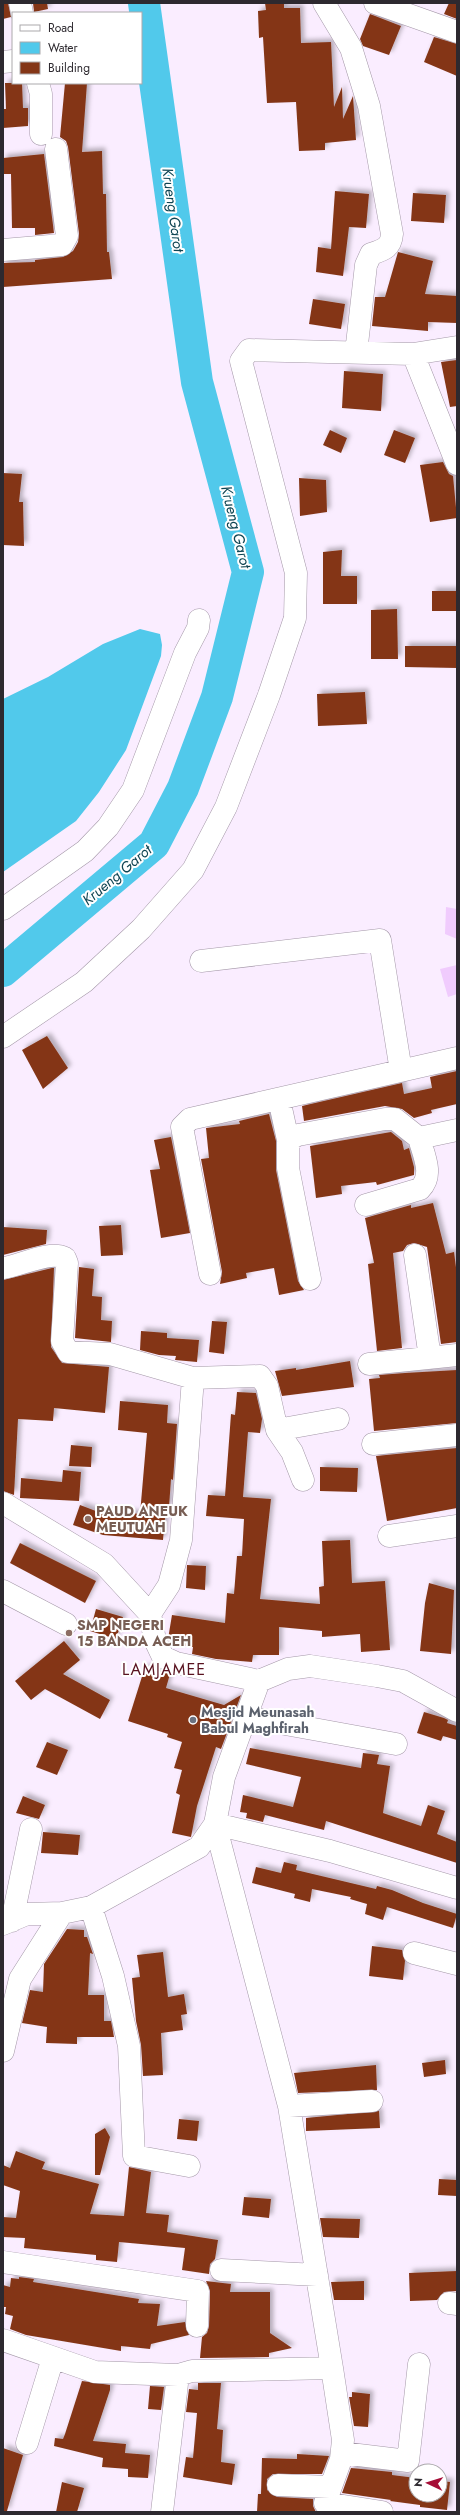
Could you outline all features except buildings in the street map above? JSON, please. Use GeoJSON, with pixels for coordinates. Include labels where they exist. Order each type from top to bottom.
{"type":"FeatureCollection","features":[{"type":"Feature","properties":{"kind":"street"},"geometry":{"type":"LineString","coordinates":[[324,3],[351,48],[369,106],[392,234],[391,242],[386,249],[371,254],[366,265],[356,353]]}},
{"type":"Feature","properties":{"kind":"street"},"geometry":{"type":"LineString","coordinates":[[375,3],[457,32]]}},
{"type":"Feature","properties":{"kind":"street"},"geometry":{"type":"LineString","coordinates":[[3,250],[62,245],[67,236],[38,84]]}},
{"type":"Feature","properties":{"kind":"street"},"geometry":{"type":"LineString","coordinates":[[3,1037],[84,982],[141,929],[193,870],[226,806],[269,695],[295,618],[296,573],[241,361],[249,350],[413,354],[457,347]]}},
{"type":"Feature","properties":{"kind":"street"},"geometry":{"type":"LineString","coordinates":[[413,354],[457,464]]}},
{"type":"Feature","properties":{"kind":"street"},"geometry":{"type":"LineString","coordinates":[[3,909],[85,851],[108,827],[133,790],[185,653],[198,628],[199,620]]}},
{"type":"Feature","properties":{"kind":"street"},"geometry":{"type":"LineString","coordinates":[[201,961],[380,940],[401,1071]]}},
{"type":"Feature","properties":{"kind":"street"},"geometry":{"type":"LineString","coordinates":[[210,1274],[187,1162],[182,1127],[190,1119],[457,1058]]}},
{"type":"Feature","properties":{"kind":"street"},"geometry":{"type":"LineString","coordinates":[[279,1099],[288,1140],[288,1168],[310,1279]]}},
{"type":"Feature","properties":{"kind":"street"},"geometry":{"type":"LineString","coordinates":[[288,1140],[298,1134],[385,1119],[395,1119],[419,1138],[428,1174],[426,1182],[420,1189],[366,1206]]}},
{"type":"Feature","properties":{"kind":"street"},"geometry":{"type":"LineString","coordinates":[[419,1138],[457,1130]]}},
{"type":"Feature","properties":{"kind":"street"},"geometry":{"type":"LineString","coordinates":[[3,1268],[29,1260],[60,1255],[64,1258],[66,1263],[62,1341],[68,1352],[110,1354],[193,1378],[260,1376],[267,1386],[277,1430],[292,1452],[303,1480]]}},
{"type":"Feature","properties":{"kind":"street"},"geometry":{"type":"LineString","coordinates":[[415,1255],[430,1358]]}},
{"type":"Feature","properties":{"kind":"street"},"geometry":{"type":"LineString","coordinates":[[369,1364],[457,1355]]}},
{"type":"Feature","properties":{"kind":"street"},"geometry":{"type":"LineString","coordinates":[[150,1614],[169,1585],[181,1540],[193,1378]]}},
{"type":"Feature","properties":{"kind":"street"},"geometry":{"type":"LineString","coordinates":[[277,1430],[338,1419]]}},
{"type":"Feature","properties":{"kind":"street"},"geometry":{"type":"LineString","coordinates":[[373,1444],[457,1435]]}},
{"type":"Feature","properties":{"kind":"street"},"geometry":{"type":"LineString","coordinates":[[4,1505],[104,1564],[150,1614],[155,1640],[163,1657],[176,1663],[259,1682],[288,1668],[310,1666],[377,1676],[403,1681],[457,1711]]}},
{"type":"Feature","properties":{"kind":"street"},"geometry":{"type":"LineString","coordinates":[[389,1536],[457,1526]]}},
{"type":"Feature","properties":{"kind":"street"},"geometry":{"type":"LineString","coordinates":[[3,1591],[66,1624]]}},
{"type":"Feature","properties":{"kind":"street"},"geometry":{"type":"LineString","coordinates":[[7,1922],[27,1914],[62,1913],[91,1907],[199,1847],[215,1824],[224,1777],[259,1682]]}},
{"type":"Feature","properties":{"kind":"street"},"geometry":{"type":"LineString","coordinates":[[247,1717],[396,1744]]}},
{"type":"Feature","properties":{"kind":"street"},"geometry":{"type":"LineString","coordinates":[[215,1824],[330,1851],[457,1888]]}},
{"type":"Feature","properties":{"kind":"street"},"geometry":{"type":"LineString","coordinates":[[215,1824],[289,2106],[317,2275],[343,2440],[342,2453],[325,2503],[382,2512]]}},
{"type":"Feature","properties":{"kind":"street"},"geometry":{"type":"LineString","coordinates":[[7,1922],[31,1829]]}},
{"type":"Feature","properties":{"kind":"street"},"geometry":{"type":"LineString","coordinates":[[91,1907],[113,1976],[129,2046],[134,2156],[189,2166]]}},
{"type":"Feature","properties":{"kind":"street"},"geometry":{"type":"LineString","coordinates":[[3,2051],[20,1979],[62,1913]]}},
{"type":"Feature","properties":{"kind":"street"},"geometry":{"type":"LineString","coordinates":[[414,1953],[457,1964]]}},
{"type":"Feature","properties":{"kind":"street"},"geometry":{"type":"LineString","coordinates":[[289,2106],[372,2101]]}},
{"type":"Feature","properties":{"kind":"street"},"geometry":{"type":"LineString","coordinates":[[3,2262],[198,2291],[197,2326]]}},
{"type":"Feature","properties":{"kind":"street"},"geometry":{"type":"LineString","coordinates":[[221,2270],[317,2275]]}},
{"type":"Feature","properties":{"kind":"street"},"geometry":{"type":"LineString","coordinates":[[3,2340],[95,2372],[178,2375],[192,2371],[332,2368]]}},
{"type":"Feature","properties":{"kind":"street"},"geometry":{"type":"LineString","coordinates":[[27,2443],[53,2358]]}},
{"type":"Feature","properties":{"kind":"street"},"geometry":{"type":"LineString","coordinates":[[342,2453],[408,2462],[419,2364]]}},
{"type":"Feature","properties":{"kind":"street"},"geometry":{"type":"LineString","coordinates":[[162,2512],[178,2375]]}},
{"type":"Feature","properties":{"kind":"street"},"geometry":{"type":"LineString","coordinates":[[278,2485],[330,2487]]}},
{"type":"Feature","properties":{"kind":"shaded area"},"geometry":{"type":"Polygon","coordinates":[[[446,907],[457,909],[457,939],[445,934],[446,907]]]}},
{"type":"Feature","properties":{"kind":"shaded area"},"geometry":{"type":"Polygon","coordinates":[[[457,965],[457,994],[448,997],[440,969],[457,965]]]}},
{"type":"Feature","properties":{"kind":"water"},"geometry":{"type":"Polygon","coordinates":[[[140,629],[160,634],[162,645],[161,656],[126,750],[99,792],[76,821],[3,872],[3,699],[48,677],[103,644],[140,629]]]}},
{"type":"Feature","properties":{"kind":"waterway","name":"Krueng Garot"},"geometry":{"type":"LineString","coordinates":[[3,971],[154,844],[183,788],[217,697],[248,572],[197,382],[144,3]]}},
{"type":"Feature","properties":{"kind":"place","name":"PAUD ANEUK MEUTUAH"},"geometry":{"type":"Point","coordinates":[88,1519]}},
{"type":"Feature","properties":{"kind":"place","name":"SMP NEGERI 15 BANDA ACEH"},"geometry":{"type":"Point","coordinates":[69,1633]}},
{"type":"Feature","properties":{"kind":"place","name":"Mesjid Meunasah Babul Maghfirah"},"geometry":{"type":"Point","coordinates":[193,1720]}},
{"type":"Feature","properties":{"kind":"district","name":"LAMJAMEE"},"geometry":{"type":"Point","coordinates":[164,1669]}}]}
